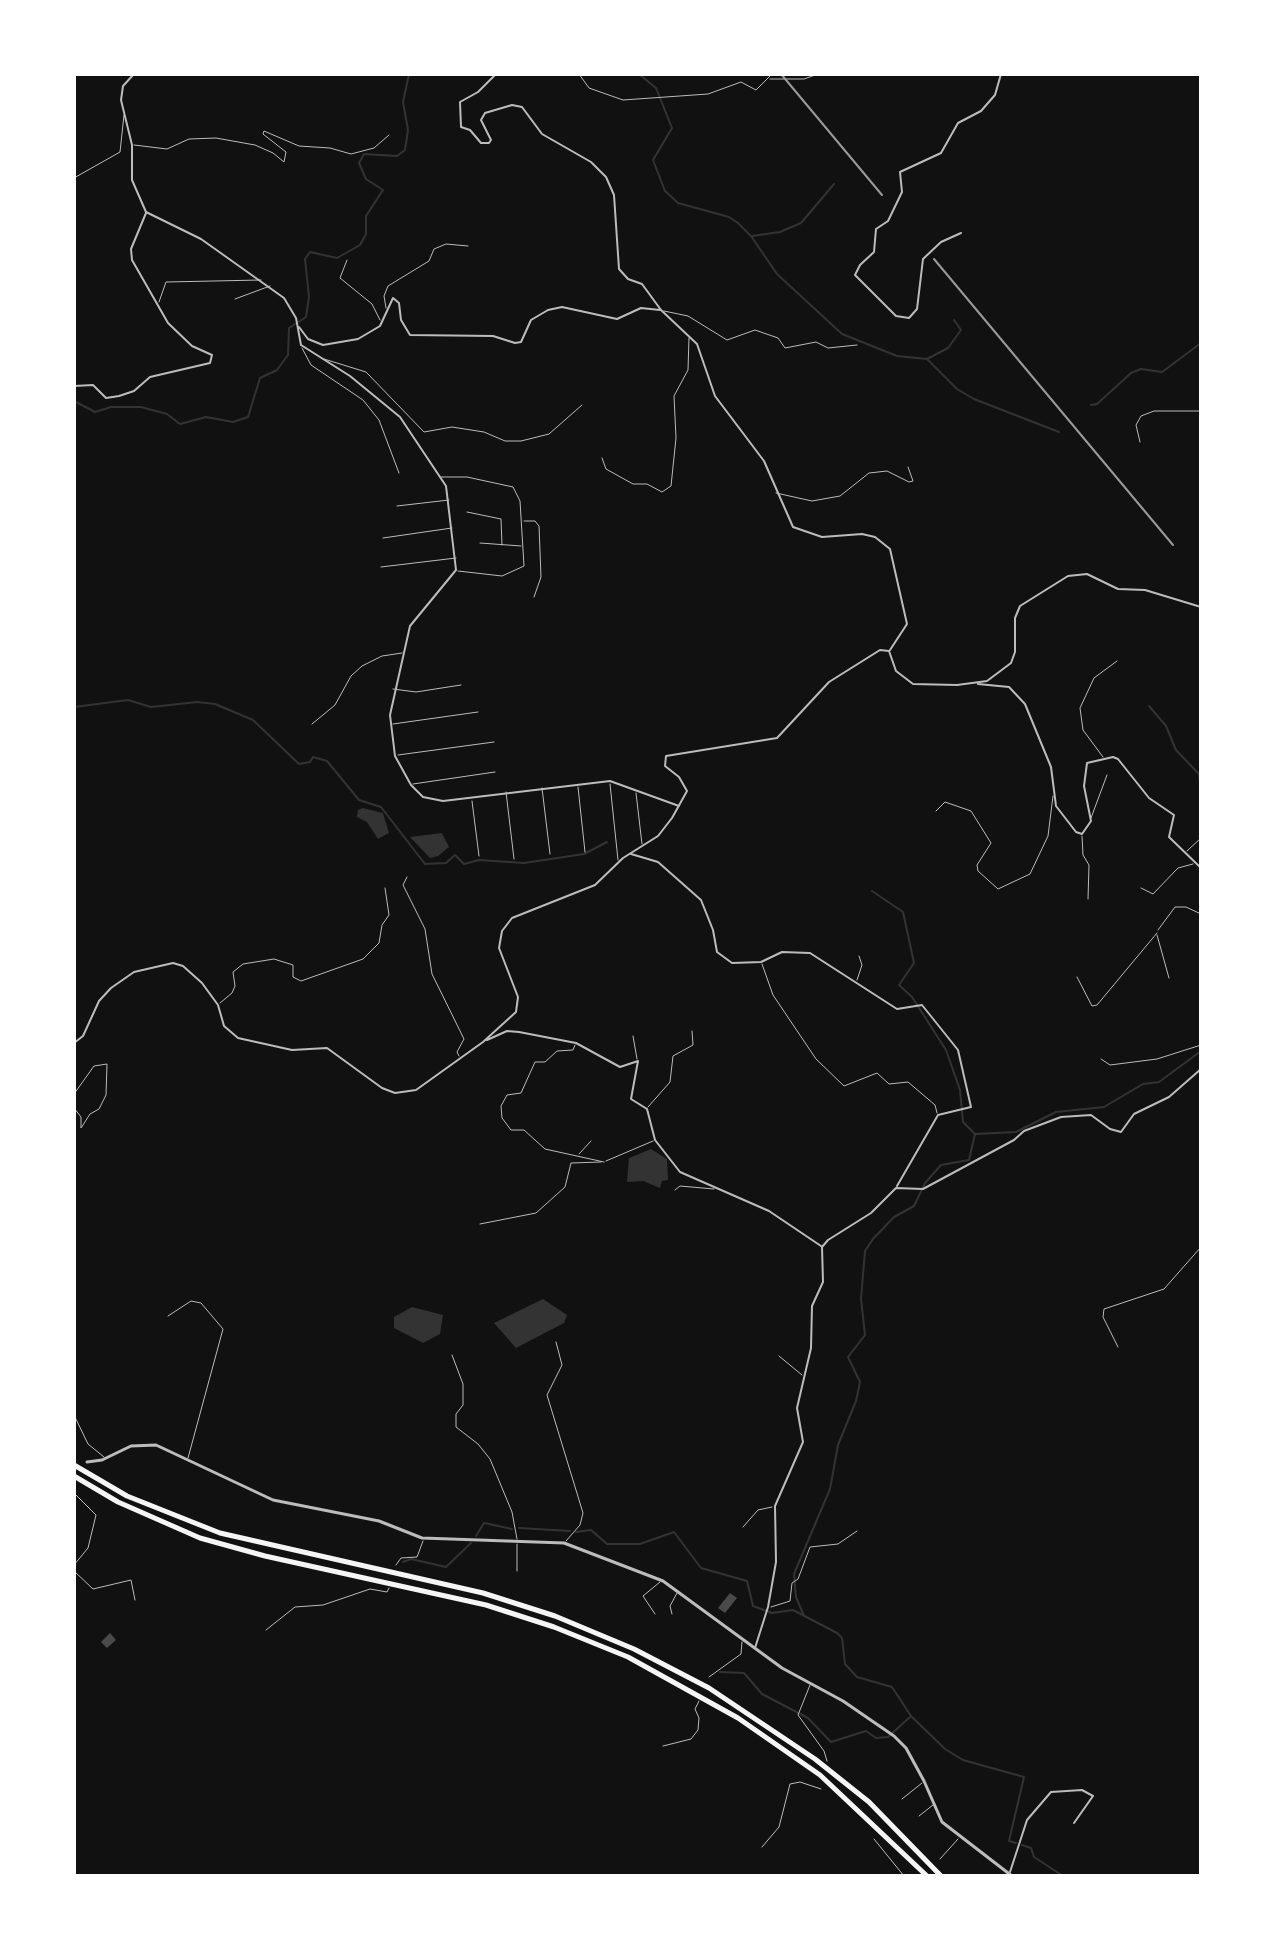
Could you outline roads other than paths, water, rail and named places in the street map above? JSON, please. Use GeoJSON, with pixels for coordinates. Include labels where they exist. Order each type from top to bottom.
{"type":"FeatureCollection","features":[{"type":"Feature","properties":{"kind":"highway"},"geometry":{"type":"LineString","coordinates":[[74,1465],[127,1496],[220,1533],[483,1593],[555,1616],[634,1649],[709,1688],[815,1759],[869,1802],[941,1876]]}},
{"type":"Feature","properties":{"kind":"highway"},"geometry":{"type":"LineString","coordinates":[[74,1476],[118,1502],[200,1538],[265,1556],[486,1605],[554,1627],[628,1657],[738,1718],[820,1775],[927,1876]]}},
{"type":"Feature","properties":{"kind":"street"},"geometry":{"type":"LineString","coordinates":[[134,74],[123,86],[132,145],[132,180],[146,212],[201,239],[284,298],[296,318],[301,345],[350,376],[400,417],[441,477],[449,500],[456,570],[410,626],[393,689],[391,725],[395,756],[411,785],[432,801],[472,799],[506,792],[610,781],[680,807]]}},
{"type":"Feature","properties":{"kind":"street"},"geometry":{"type":"LineString","coordinates":[[74,1043],[83,1036],[99,1001],[134,972],[178,964],[202,983],[218,1005],[224,1026],[238,1038],[292,1050],[327,1048],[382,1088],[395,1093],[416,1090],[483,1042],[512,1017],[520,1004],[500,956],[506,925],[527,911],[595,885],[630,854],[658,836],[680,807],[687,791],[679,777],[665,766],[666,756],[777,738],[829,682],[872,653],[889,651],[907,624],[890,549],[884,541],[862,534],[833,538],[801,531],[787,518],[764,461],[715,396],[703,356],[647,290],[628,279],[619,269],[614,195],[606,177],[591,162],[550,141],[522,107],[512,105],[485,113],[481,120],[491,140],[489,143],[481,143],[470,130],[461,127],[460,102],[478,92],[496,74]]}},
{"type":"Feature","properties":{"kind":"street"},"geometry":{"type":"LineString","coordinates":[[961,233],[941,242],[923,259],[917,309],[909,318],[900,319],[857,280],[857,270],[877,247],[876,229],[888,221],[902,192],[900,172],[941,153],[958,123],[981,111],[995,95],[1001,74]]}},
{"type":"Feature","properties":{"kind":"street"},"geometry":{"type":"LineString","coordinates":[[74,386],[93,385],[106,398],[119,396],[134,391],[150,377],[207,366],[212,355],[192,346],[175,332],[160,312],[159,302],[148,293],[132,260],[131,249],[146,212]]}},
{"type":"Feature","properties":{"kind":"street"},"geometry":{"type":"LineString","coordinates":[[297,325],[315,343],[331,345],[367,336],[382,323],[389,301],[397,300],[401,320],[410,335],[473,335],[515,343],[521,342],[531,320],[548,310],[562,307],[617,319],[641,308],[661,310]]}},
{"type":"Feature","properties":{"kind":"street"},"geometry":{"type":"LineString","coordinates":[[977,684],[1011,663],[1015,652],[1015,618],[1020,606],[1068,576],[1087,574],[1118,589],[1145,590],[1201,607]]}},
{"type":"Feature","properties":{"kind":"street"},"geometry":{"type":"LineString","coordinates":[[889,651],[896,671],[913,684],[1009,687],[1025,704],[1051,767],[1053,796],[1068,826],[1082,834],[1091,821],[1084,786],[1087,763],[1103,757],[1118,759],[1149,798],[1174,815],[1176,820],[1169,837],[1193,864],[1201,868]]}},
{"type":"Feature","properties":{"kind":"street"},"geometry":{"type":"LineString","coordinates":[[630,854],[658,862],[701,900],[713,930],[717,952],[732,963],[761,962],[782,952],[810,953],[897,1009],[922,1005],[958,1050],[971,1107],[938,1115],[896,1188],[871,1213],[852,1223],[822,1247]]}},
{"type":"Feature","properties":{"kind":"street"},"geometry":{"type":"LineString","coordinates":[[483,1042],[507,1031],[576,1043],[620,1067],[638,1061],[631,1099],[647,1109],[655,1140],[680,1172],[769,1211],[822,1247]]}},
{"type":"Feature","properties":{"kind":"street"},"geometry":{"type":"LineString","coordinates":[[896,1188],[923,1189],[1014,1140],[1024,1131],[1069,1115],[1096,1116],[1110,1129],[1121,1132],[1134,1114],[1169,1097],[1201,1069]]}},
{"type":"Feature","properties":{"kind":"street"},"geometry":{"type":"LineString","coordinates":[[755,1649],[768,1608],[776,1562],[775,1506],[803,1442],[796,1414],[811,1348],[812,1306],[823,1282],[822,1247]]}},
{"type":"Feature","properties":{"kind":"street"},"geometry":{"type":"LineString","coordinates":[[87,1462],[107,1458],[131,1446],[156,1445],[273,1500],[379,1521],[424,1539],[564,1543],[662,1580],[755,1649],[810,1685],[843,1701],[894,1736],[906,1748],[942,1822],[1011,1875],[1027,1820],[1051,1792],[1082,1790],[1093,1796],[1074,1823]]}},
{"type":"Feature","properties":{"kind":"lane"},"geometry":{"type":"LineString","coordinates":[[579,74],[589,88],[623,100],[708,94],[741,82],[756,90],[772,74]]}},
{"type":"Feature","properties":{"kind":"lane"},"geometry":{"type":"LineString","coordinates":[[769,79],[804,79],[818,74]]}},
{"type":"Feature","properties":{"kind":"lane"},"geometry":{"type":"LineString","coordinates":[[74,178],[120,152],[125,109]]}},
{"type":"Feature","properties":{"kind":"lane"},"geometry":{"type":"LineString","coordinates":[[132,145],[167,149],[189,139],[216,138],[255,145],[284,162],[286,152],[264,131],[299,146],[330,148],[351,154],[374,148],[389,135]]}},
{"type":"Feature","properties":{"kind":"lane"},"geometry":{"type":"LineString","coordinates":[[386,308],[384,296],[388,286],[429,261],[434,249],[446,244],[468,246]]}},
{"type":"Feature","properties":{"kind":"lane"},"geometry":{"type":"LineString","coordinates":[[347,260],[340,278],[372,304],[382,323]]}},
{"type":"Feature","properties":{"kind":"lane"},"geometry":{"type":"LineString","coordinates":[[159,302],[166,282],[261,280]]}},
{"type":"Feature","properties":{"kind":"lane"},"geometry":{"type":"LineString","coordinates":[[235,299],[270,286]]}},
{"type":"Feature","properties":{"kind":"lane"},"geometry":{"type":"LineString","coordinates":[[661,310],[688,316],[727,340],[755,330],[778,338],[785,348],[816,342],[828,348],[857,345]]}},
{"type":"Feature","properties":{"kind":"lane"},"geometry":{"type":"LineString","coordinates":[[602,458],[606,469],[633,484],[647,484],[662,492],[671,486],[676,438],[674,396],[688,370],[689,336]]}},
{"type":"Feature","properties":{"kind":"lane"},"geometry":{"type":"LineString","coordinates":[[301,345],[311,365],[363,400],[373,411],[399,473]]}},
{"type":"Feature","properties":{"kind":"lane"},"geometry":{"type":"LineString","coordinates":[[317,357],[366,372],[424,432],[452,427],[484,432],[505,441],[521,441],[549,434],[582,405]]}},
{"type":"Feature","properties":{"kind":"lane"},"geometry":{"type":"LineString","coordinates":[[1140,442],[1136,425],[1141,416],[1154,411],[1201,411]]}},
{"type":"Feature","properties":{"kind":"lane"},"geometry":{"type":"LineString","coordinates":[[776,493],[812,501],[840,496],[869,473],[887,471],[913,481],[908,467]]}},
{"type":"Feature","properties":{"kind":"lane"},"geometry":{"type":"LineString","coordinates":[[441,477],[467,477],[513,487],[520,501],[524,566],[515,573],[502,576],[456,570]]}},
{"type":"Feature","properties":{"kind":"lane"},"geometry":{"type":"LineString","coordinates":[[397,506],[449,500]]}},
{"type":"Feature","properties":{"kind":"lane"},"geometry":{"type":"LineString","coordinates":[[467,512],[501,519],[502,545]]}},
{"type":"Feature","properties":{"kind":"lane"},"geometry":{"type":"LineString","coordinates":[[522,521],[535,521],[539,526],[541,577],[534,597]]}},
{"type":"Feature","properties":{"kind":"lane"},"geometry":{"type":"LineString","coordinates":[[383,538],[452,528]]}},
{"type":"Feature","properties":{"kind":"lane"},"geometry":{"type":"LineString","coordinates":[[480,543],[524,546]]}},
{"type":"Feature","properties":{"kind":"lane"},"geometry":{"type":"LineString","coordinates":[[381,567],[456,558]]}},
{"type":"Feature","properties":{"kind":"lane"},"geometry":{"type":"LineString","coordinates":[[312,724],[335,705],[351,676],[362,666],[382,656],[402,653]]}},
{"type":"Feature","properties":{"kind":"lane"},"geometry":{"type":"LineString","coordinates":[[1103,757],[1083,730],[1080,708],[1094,678],[1117,661]]}},
{"type":"Feature","properties":{"kind":"lane"},"geometry":{"type":"LineString","coordinates":[[393,689],[416,692],[461,685]]}},
{"type":"Feature","properties":{"kind":"lane"},"geometry":{"type":"LineString","coordinates":[[391,725],[478,712]]}},
{"type":"Feature","properties":{"kind":"lane"},"geometry":{"type":"LineString","coordinates":[[395,756],[494,742]]}},
{"type":"Feature","properties":{"kind":"lane"},"geometry":{"type":"LineString","coordinates":[[411,785],[495,772]]}},
{"type":"Feature","properties":{"kind":"lane"},"geometry":{"type":"LineString","coordinates":[[1091,821],[1107,775]]}},
{"type":"Feature","properties":{"kind":"lane"},"geometry":{"type":"LineString","coordinates":[[610,781],[618,860]]}},
{"type":"Feature","properties":{"kind":"lane"},"geometry":{"type":"LineString","coordinates":[[577,784],[585,852]]}},
{"type":"Feature","properties":{"kind":"lane"},"geometry":{"type":"LineString","coordinates":[[542,788],[550,854]]}},
{"type":"Feature","properties":{"kind":"lane"},"geometry":{"type":"LineString","coordinates":[[636,790],[642,844]]}},
{"type":"Feature","properties":{"kind":"lane"},"geometry":{"type":"LineString","coordinates":[[506,792],[514,859]]}},
{"type":"Feature","properties":{"kind":"lane"},"geometry":{"type":"LineString","coordinates":[[936,811],[945,802],[971,811],[991,843],[977,865],[978,871],[998,889],[1030,874],[1048,836],[1053,796]]}},
{"type":"Feature","properties":{"kind":"lane"},"geometry":{"type":"LineString","coordinates":[[472,799],[479,856]]}},
{"type":"Feature","properties":{"kind":"lane"},"geometry":{"type":"LineString","coordinates":[[1082,834],[1083,855],[1089,865],[1088,899]]}},
{"type":"Feature","properties":{"kind":"lane"},"geometry":{"type":"LineString","coordinates":[[1185,853],[1201,838]]}},
{"type":"Feature","properties":{"kind":"lane"},"geometry":{"type":"LineString","coordinates":[[1141,888],[1153,894],[1178,868],[1193,864]]}},
{"type":"Feature","properties":{"kind":"lane"},"geometry":{"type":"LineString","coordinates":[[407,877],[403,885],[425,929],[432,974],[464,1039],[457,1052],[460,1059]]}},
{"type":"Feature","properties":{"kind":"lane"},"geometry":{"type":"LineString","coordinates":[[218,1005],[232,993],[235,983],[233,972],[243,964],[274,959],[293,965],[293,977],[301,981],[363,959],[379,943],[382,925],[389,915],[385,888]]}},
{"type":"Feature","properties":{"kind":"lane"},"geometry":{"type":"LineString","coordinates":[[1077,977],[1092,1006],[1097,1005],[1175,907],[1186,907],[1201,914]]}},
{"type":"Feature","properties":{"kind":"lane"},"geometry":{"type":"LineString","coordinates":[[1157,933],[1169,978]]}},
{"type":"Feature","properties":{"kind":"lane"},"geometry":{"type":"LineString","coordinates":[[855,982],[861,975],[859,956]]}},
{"type":"Feature","properties":{"kind":"lane"},"geometry":{"type":"LineString","coordinates":[[761,962],[773,995],[807,1046],[844,1086],[877,1073],[889,1084],[908,1082],[935,1105],[938,1115]]}},
{"type":"Feature","properties":{"kind":"lane"},"geometry":{"type":"LineString","coordinates":[[647,1109],[670,1082],[673,1056],[693,1045],[692,1031]]}},
{"type":"Feature","properties":{"kind":"lane"},"geometry":{"type":"LineString","coordinates":[[633,1036],[638,1061]]}},
{"type":"Feature","properties":{"kind":"lane"},"geometry":{"type":"LineString","coordinates":[[576,1043],[573,1050],[557,1051],[545,1062],[535,1062],[521,1093],[507,1095],[501,1106],[502,1118],[511,1130],[524,1130],[545,1149],[604,1162]]}},
{"type":"Feature","properties":{"kind":"lane"},"geometry":{"type":"LineString","coordinates":[[1101,1059],[1110,1065],[1157,1059],[1201,1045]]}},
{"type":"Feature","properties":{"kind":"lane"},"geometry":{"type":"LineString","coordinates":[[74,1094],[94,1066],[107,1064],[106,1095],[99,1109],[90,1114],[81,1128],[81,1117],[74,1108]]}},
{"type":"Feature","properties":{"kind":"lane"},"geometry":{"type":"LineString","coordinates":[[480,1224],[536,1213],[565,1187],[571,1163],[604,1162],[655,1140]]}},
{"type":"Feature","properties":{"kind":"lane"},"geometry":{"type":"LineString","coordinates":[[577,1156],[591,1141]]}},
{"type":"Feature","properties":{"kind":"lane"},"geometry":{"type":"LineString","coordinates":[[675,1190],[680,1186],[714,1189]]}},
{"type":"Feature","properties":{"kind":"lane"},"geometry":{"type":"LineString","coordinates":[[1118,1347],[1103,1317],[1104,1309],[1164,1289],[1201,1247]]}},
{"type":"Feature","properties":{"kind":"lane"},"geometry":{"type":"LineString","coordinates":[[168,1316],[191,1301],[201,1303],[223,1329],[188,1460]]}},
{"type":"Feature","properties":{"kind":"lane"},"geometry":{"type":"LineString","coordinates":[[556,1342],[562,1365],[547,1395],[583,1513],[580,1525],[564,1543]]}},
{"type":"Feature","properties":{"kind":"lane"},"geometry":{"type":"LineString","coordinates":[[452,1355],[463,1384],[463,1405],[456,1414],[456,1427],[478,1444],[490,1459],[512,1512],[517,1540],[517,1571]]}},
{"type":"Feature","properties":{"kind":"lane"},"geometry":{"type":"LineString","coordinates":[[779,1356],[804,1377]]}},
{"type":"Feature","properties":{"kind":"lane"},"geometry":{"type":"LineString","coordinates":[[74,1415],[88,1444],[107,1458]]}},
{"type":"Feature","properties":{"kind":"lane"},"geometry":{"type":"LineString","coordinates":[[74,1493],[96,1515],[88,1548],[74,1565]]}},
{"type":"Feature","properties":{"kind":"lane"},"geometry":{"type":"LineString","coordinates":[[743,1527],[758,1510],[775,1506]]}},
{"type":"Feature","properties":{"kind":"lane"},"geometry":{"type":"LineString","coordinates":[[768,1608],[790,1601],[792,1583],[798,1579],[810,1547],[838,1544],[857,1531]]}},
{"type":"Feature","properties":{"kind":"lane"},"geometry":{"type":"LineString","coordinates":[[396,1565],[401,1558],[417,1557],[424,1539]]}},
{"type":"Feature","properties":{"kind":"lane"},"geometry":{"type":"LineString","coordinates":[[74,1571],[93,1589],[131,1580],[135,1600]]}},
{"type":"Feature","properties":{"kind":"lane"},"geometry":{"type":"LineString","coordinates":[[655,1614],[643,1596],[662,1580]]}},
{"type":"Feature","properties":{"kind":"lane"},"geometry":{"type":"LineString","coordinates":[[266,1630],[295,1607],[323,1605],[370,1589],[387,1592],[389,1588]]}},
{"type":"Feature","properties":{"kind":"lane"},"geometry":{"type":"LineString","coordinates":[[672,1614],[670,1606],[678,1591]]}},
{"type":"Feature","properties":{"kind":"lane"},"geometry":{"type":"LineString","coordinates":[[709,1677],[741,1654],[742,1639]]}},
{"type":"Feature","properties":{"kind":"lane"},"geometry":{"type":"LineString","coordinates":[[810,1685],[798,1715],[827,1761]]}},
{"type":"Feature","properties":{"kind":"lane"},"geometry":{"type":"LineString","coordinates":[[663,1746],[691,1739],[698,1730],[699,1718],[695,1709],[699,1701]]}},
{"type":"Feature","properties":{"kind":"lane"},"geometry":{"type":"LineString","coordinates":[[902,1799],[924,1781]]}},
{"type":"Feature","properties":{"kind":"lane"},"geometry":{"type":"LineString","coordinates":[[762,1847],[779,1827],[790,1784],[800,1782],[821,1789]]}},
{"type":"Feature","properties":{"kind":"lane"},"geometry":{"type":"LineString","coordinates":[[919,1816],[935,1804]]}},
{"type":"Feature","properties":{"kind":"lane"},"geometry":{"type":"LineString","coordinates":[[940,1859],[960,1837]]}},
{"type":"Feature","properties":{"kind":"lane"},"geometry":{"type":"LineString","coordinates":[[874,1839],[904,1876]]}},
{"type":"Feature","properties":{"kind":"waterway"},"geometry":{"type":"LineString","coordinates":[[74,401],[95,412],[111,407],[141,407],[167,414],[180,424],[206,417],[233,422],[248,417],[260,378],[277,370],[288,355],[289,328],[306,317],[309,297],[305,259],[310,252],[337,258],[360,245],[366,234],[366,216],[383,190],[366,179],[359,163],[364,154],[397,156],[405,150],[408,130],[403,102],[409,74]]}},
{"type":"Feature","properties":{"kind":"waterway"},"geometry":{"type":"LineString","coordinates":[[639,74],[656,88],[672,128],[653,160],[665,191],[678,203],[729,217],[738,223],[751,236],[777,274],[842,334],[897,356],[927,359],[957,389],[974,399],[1059,432]]}},
{"type":"Feature","properties":{"kind":"waterway"},"geometry":{"type":"LineString","coordinates":[[752,236],[780,232],[801,223],[834,184]]}},
{"type":"Feature","properties":{"kind":"waterway"},"geometry":{"type":"LineString","coordinates":[[927,359],[948,348],[961,330],[954,320]]}},
{"type":"Feature","properties":{"kind":"waterway"},"geometry":{"type":"LineString","coordinates":[[1091,405],[1097,404],[1131,373],[1141,369],[1162,372],[1201,343]]}},
{"type":"Feature","properties":{"kind":"waterway"},"geometry":{"type":"LineString","coordinates":[[74,707],[128,700],[151,707],[197,702],[215,704],[253,720],[299,764],[310,762],[313,757],[327,761],[359,800],[381,807],[425,864],[446,863],[455,855],[464,864],[479,860],[524,863],[584,854],[607,842]]}},
{"type":"Feature","properties":{"kind":"waterway"},"geometry":{"type":"LineString","coordinates":[[1149,706],[1166,726],[1176,750],[1199,774],[1201,791]]}},
{"type":"Feature","properties":{"kind":"waterway"},"geometry":{"type":"LineString","coordinates":[[872,891],[903,912],[914,963],[899,985],[912,997],[946,1050],[960,1090],[963,1122],[975,1134]]}},
{"type":"Feature","properties":{"kind":"waterway"},"geometry":{"type":"LineString","coordinates":[[804,1616],[796,1597],[794,1574],[830,1489],[838,1445],[856,1401],[860,1382],[848,1357],[865,1335],[861,1299],[865,1251],[873,1239],[894,1217],[914,1206],[925,1183],[941,1165],[969,1160],[975,1134],[1016,1132],[1056,1112],[1104,1107],[1143,1084],[1159,1082],[1201,1051]]}},
{"type":"Feature","properties":{"kind":"waterway"},"geometry":{"type":"LineString","coordinates":[[476,1536],[484,1523],[512,1529]]}},
{"type":"Feature","properties":{"kind":"waterway"},"geometry":{"type":"LineString","coordinates":[[519,1528],[570,1531]]}},
{"type":"Feature","properties":{"kind":"waterway"},"geometry":{"type":"LineString","coordinates":[[576,1532],[591,1530],[607,1544],[640,1544],[674,1532],[701,1568],[747,1581],[753,1606],[772,1613],[793,1610],[837,1633],[842,1638],[845,1664],[857,1677],[892,1687],[911,1716],[945,1749],[963,1760],[1024,1777],[1009,1841],[1016,1843]]}},
{"type":"Feature","properties":{"kind":"waterway"},"geometry":{"type":"LineString","coordinates":[[403,1562],[411,1559],[446,1567],[471,1543]]}},
{"type":"Feature","properties":{"kind":"waterway"},"geometry":{"type":"LineString","coordinates":[[720,1672],[744,1673],[762,1694],[808,1718],[831,1742],[866,1731],[876,1738],[888,1737],[910,1717]]}},
{"type":"Feature","properties":{"kind":"waterway"},"geometry":{"type":"LineString","coordinates":[[1022,1845],[1031,1848],[1034,1857],[1063,1876]]}},
{"type":"Feature","properties":{"kind":"railway"},"geometry":{"type":"LineString","coordinates":[[781,74],[882,195]]}},
{"type":"Feature","properties":{"kind":"railway"},"geometry":{"type":"LineString","coordinates":[[934,259],[1173,545]]}}]}
